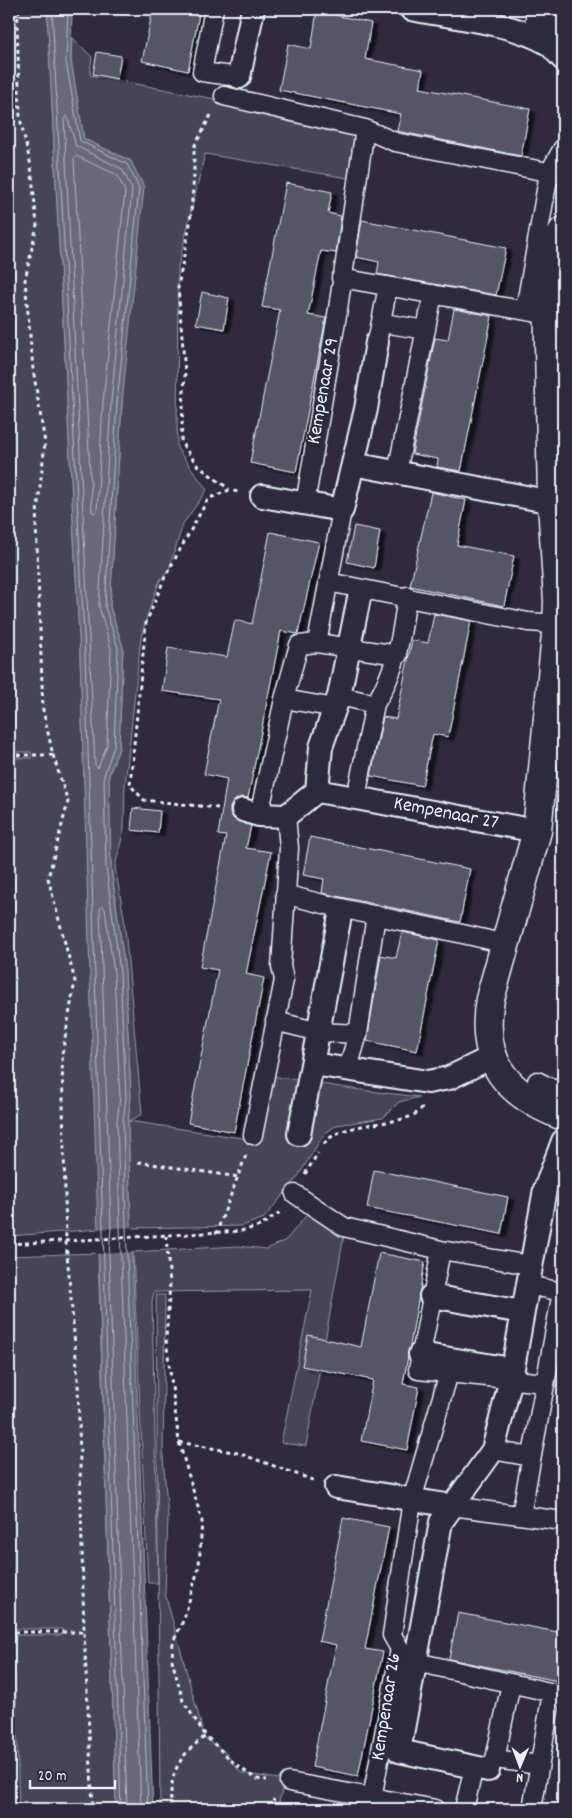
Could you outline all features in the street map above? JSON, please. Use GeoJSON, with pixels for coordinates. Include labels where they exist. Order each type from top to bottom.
{"type":"FeatureCollection","features":[{"type":"Feature","properties":{"kind":"street"},"geometry":{"type":"LineString","coordinates":[[214,9],[202,72],[239,77],[253,9]]}},
{"type":"Feature","properties":{"kind":"street"},"geometry":{"type":"LineString","coordinates":[[411,9],[506,28],[548,46]]}},
{"type":"Feature","properties":{"kind":"street"},"geometry":{"type":"LineString","coordinates":[[536,9],[548,46]]}},
{"type":"Feature","properties":{"kind":"street"},"geometry":{"type":"LineString","coordinates":[[548,46],[555,9]]}},
{"type":"Feature","properties":{"kind":"street"},"geometry":{"type":"LineString","coordinates":[[224,96],[365,129],[395,142],[556,174]]}},
{"type":"Feature","properties":{"kind":"street","name":"Kempenaar 29"},"geometry":{"type":"LineString","coordinates":[[305,504],[337,315],[341,278],[365,129]]}},
{"type":"Feature","properties":{"kind":"street"},"geometry":{"type":"LineString","coordinates":[[563,148],[556,174],[537,312],[559,609],[537,831],[487,1019],[492,1057],[499,1071],[514,1088],[538,1106],[563,1116]]}},
{"type":"Feature","properties":{"kind":"street"},"geometry":{"type":"LineString","coordinates":[[537,312],[548,289],[555,248],[563,231]]}},
{"type":"Feature","properties":{"kind":"street"},"geometry":{"type":"LineString","coordinates":[[341,278],[537,312]]}},
{"type":"Feature","properties":{"kind":"street","name":"Kempenaar 29"},"geometry":{"type":"LineString","coordinates":[[342,510],[353,464],[388,286]]}},
{"type":"Feature","properties":{"kind":"street"},"geometry":{"type":"LineString","coordinates":[[397,472],[432,294]]}},
{"type":"Feature","properties":{"kind":"street"},"geometry":{"type":"LineString","coordinates":[[380,332],[426,330]]}},
{"type":"Feature","properties":{"kind":"street"},"geometry":{"type":"LineString","coordinates":[[353,464],[552,502]]}},
{"type":"Feature","properties":{"kind":"street"},"geometry":{"type":"LineString","coordinates":[[262,496],[342,510],[317,643]]}},
{"type":"Feature","properties":{"kind":"street"},"geometry":{"type":"LineString","coordinates":[[328,582],[407,596],[528,622],[559,609]]}},
{"type":"Feature","properties":{"kind":"street"},"geometry":{"type":"LineString","coordinates":[[356,797],[375,704],[384,689],[398,656],[407,596]]}},
{"type":"Feature","properties":{"kind":"street"},"geometry":{"type":"LineString","coordinates":[[359,598],[347,648],[337,702],[321,747],[317,791],[286,816],[251,813],[299,645],[317,643],[347,648],[398,656]]}},
{"type":"Feature","properties":{"kind":"street"},"geometry":{"type":"LineString","coordinates":[[284,699],[375,704]]}},
{"type":"Feature","properties":{"kind":"street","name":"Kempenaar 27"},"geometry":{"type":"LineString","coordinates":[[317,791],[537,831]]}},
{"type":"Feature","properties":{"kind":"street"},"geometry":{"type":"LineString","coordinates":[[253,1134],[284,980],[280,966],[289,848],[286,816]]}},
{"type":"Feature","properties":{"kind":"street"},"geometry":{"type":"LineString","coordinates":[[285,894],[341,910],[376,915],[506,944]]}},
{"type":"Feature","properties":{"kind":"street"},"geometry":{"type":"LineString","coordinates":[[299,1134],[341,910]]}},
{"type":"Feature","properties":{"kind":"street"},"geometry":{"type":"LineString","coordinates":[[348,1068],[358,1034],[376,915]]}},
{"type":"Feature","properties":{"kind":"street"},"geometry":{"type":"LineString","coordinates":[[275,1021],[319,1032],[358,1034]]}},
{"type":"Feature","properties":{"kind":"street"},"geometry":{"type":"LineString","coordinates":[[313,1064],[428,1082],[449,1078],[492,1057]]}},
{"type":"Feature","properties":{"kind":"street"},"geometry":{"type":"LineString","coordinates":[[537,1081],[563,1094]]}},
{"type":"Feature","properties":{"kind":"street","name":"Kempenaar 26"},"geometry":{"type":"LineString","coordinates":[[539,1765],[486,1765],[399,1751],[441,1522],[494,1450],[512,1374],[545,1189],[563,1141]]}},
{"type":"Feature","properties":{"kind":"street"},"geometry":{"type":"LineString","coordinates":[[295,1194],[344,1227],[441,1250],[529,1275],[563,1292],[521,1515]]}},
{"type":"Feature","properties":{"kind":"street"},"geometry":{"type":"LineString","coordinates":[[441,1250],[420,1354],[451,1367],[512,1374],[545,1383]]}},
{"type":"Feature","properties":{"kind":"street"},"geometry":{"type":"LineString","coordinates":[[432,1296],[522,1312]]}},
{"type":"Feature","properties":{"kind":"street","name":"Kempenaar 26"},"geometry":{"type":"LineString","coordinates":[[372,1798],[400,1648],[392,1635],[412,1500],[451,1367]]}},
{"type":"Feature","properties":{"kind":"street"},"geometry":{"type":"LineString","coordinates":[[494,1450],[531,1457]]}},
{"type":"Feature","properties":{"kind":"street"},"geometry":{"type":"LineString","coordinates":[[336,1487],[452,1506],[563,1521]]}},
{"type":"Feature","properties":{"kind":"street","name":"Kempenaar 26"},"geometry":{"type":"LineString","coordinates":[[416,1662],[557,1694],[539,1765],[532,1809]]}},
{"type":"Feature","properties":{"kind":"street"},"geometry":{"type":"LineString","coordinates":[[464,1809],[486,1765],[511,1684]]}},
{"type":"Feature","properties":{"kind":"street"},"geometry":{"type":"LineString","coordinates":[[289,1782],[436,1809]]}},
{"type":"Feature","properties":{"kind":"path"},"geometry":{"type":"LineString","coordinates":[[19,9],[17,24],[20,118],[31,166],[37,225],[25,280],[33,370],[46,444],[36,522],[43,710],[53,755],[68,802],[48,878],[75,981],[62,1055],[66,1242],[78,1380],[84,1632],[93,1809]]}},
{"type":"Feature","properties":{"kind":"path"},"geometry":{"type":"LineString","coordinates":[[224,96],[206,121],[194,147],[194,176],[190,224],[178,287],[185,373],[181,442],[198,465],[229,490],[262,496]]}},
{"type":"Feature","properties":{"kind":"path"},"geometry":{"type":"LineString","coordinates":[[229,490],[208,499],[165,577],[146,623],[130,785],[144,800],[251,813]]}},
{"type":"Feature","properties":{"kind":"path"},"geometry":{"type":"LineString","coordinates":[[9,755],[53,755]]}},
{"type":"Feature","properties":{"kind":"path"},"geometry":{"type":"LineString","coordinates":[[216,1234],[239,1177],[253,1134]]}},
{"type":"Feature","properties":{"kind":"path"},"geometry":{"type":"LineString","coordinates":[[138,1162],[239,1177]]}},
{"type":"Feature","properties":{"kind":"path"},"geometry":{"type":"LineString","coordinates":[[166,1236],[170,1283],[166,1339],[179,1442],[202,1521],[199,1566],[184,1619],[173,1642],[172,1660],[183,1701],[206,1736],[235,1764],[256,1779],[289,1782]]}},
{"type":"Feature","properties":{"kind":"path"},"geometry":{"type":"LineString","coordinates":[[9,1244],[148,1237]]}},
{"type":"Feature","properties":{"kind":"path"},"geometry":{"type":"LineString","coordinates":[[179,1442],[238,1453],[336,1487]]}},
{"type":"Feature","properties":{"kind":"path"},"geometry":{"type":"LineString","coordinates":[[14,1632],[84,1632]]}},
{"type":"Feature","properties":{"kind":"path"},"geometry":{"type":"LineString","coordinates":[[171,1809],[172,1775],[188,1749],[206,1736]]}},
{"type":"Feature","properties":{"kind":"path"},"geometry":{"type":"LineString","coordinates":[[271,1809],[274,1800],[289,1782]]}},
{"type":"Feature","properties":{"kind":"shaded area"},"geometry":{"type":"Polygon","coordinates":[[[9,9],[47,9],[80,655],[99,1229],[9,1236],[9,758],[31,758],[31,752],[9,752],[9,9]]]}},
{"type":"Feature","properties":{"kind":"shaded area"},"geometry":{"type":"Polygon","coordinates":[[[72,37],[92,57],[90,75],[225,101],[252,113],[359,133],[360,180],[205,154],[178,267],[177,448],[207,490],[183,524],[168,572],[160,580],[141,637],[125,786],[124,829],[115,867],[124,917],[142,1114],[129,1121],[255,1140],[271,1076],[419,1097],[399,1102],[383,1118],[337,1125],[324,1134],[297,1178],[264,1218],[242,1226],[131,1228],[128,1121],[131,1097],[125,971],[111,867],[109,775],[119,748],[123,647],[110,607],[122,403],[131,161],[84,139],[71,61],[72,37]]]}},
{"type":"Feature","properties":{"kind":"shaded area"},"geometry":{"type":"Polygon","coordinates":[[[308,1213],[347,1219],[306,1446],[281,1443],[312,1290],[154,1292],[152,1302],[158,1583],[148,1583],[133,1252],[237,1246],[267,1249],[286,1240],[308,1213]]]}},
{"type":"Feature","properties":{"kind":"shaded area"},"geometry":{"type":"Polygon","coordinates":[[[98,1253],[116,1809],[19,1809],[14,1635],[61,1635],[62,1629],[14,1629],[9,1448],[9,1256],[98,1253]]]}},
{"type":"Feature","properties":{"kind":"shaded area"},"geometry":{"type":"Polygon","coordinates":[[[156,1295],[165,1295],[163,1456],[168,1518],[165,1593],[205,1739],[224,1751],[241,1773],[285,1780],[277,1809],[160,1809],[156,1295]]]}},
{"type":"Feature","properties":{"kind":"water"},"geometry":{"type":"Polygon","coordinates":[[[47,9],[72,9],[71,61],[84,139],[131,161],[144,187],[122,403],[110,607],[123,647],[119,748],[109,775],[111,867],[125,971],[131,1097],[128,1121],[131,1228],[153,1809],[116,1809],[80,655],[47,9]]]}},
{"type":"Feature","properties":{"kind":"pier"},"geometry":{"type":"Polygon","coordinates":[[[133,1227],[135,1252],[95,1254],[97,1229],[133,1227]]]}},
{"type":"Feature","properties":{"kind":"building"},"geometry":{"type":"Polygon","coordinates":[[[153,9],[200,9],[188,71],[142,61],[153,9]]]}},
{"type":"Feature","properties":{"kind":"building"},"geometry":{"type":"Polygon","coordinates":[[[317,11],[371,23],[365,59],[423,70],[420,88],[530,109],[521,156],[397,131],[401,114],[279,90],[288,44],[311,49],[317,11]]]}},
{"type":"Feature","properties":{"kind":"building"},"geometry":{"type":"Polygon","coordinates":[[[97,52],[121,56],[117,79],[93,74],[97,52]]]}},
{"type":"Feature","properties":{"kind":"building"},"geometry":{"type":"Polygon","coordinates":[[[286,183],[332,192],[328,213],[341,216],[336,253],[321,251],[308,315],[326,318],[296,472],[250,463],[280,310],[262,307],[286,183]]]}},
{"type":"Feature","properties":{"kind":"building"},"geometry":{"type":"Polygon","coordinates":[[[362,220],[506,248],[496,295],[377,274],[379,262],[356,257],[362,220]]]}},
{"type":"Feature","properties":{"kind":"building"},"geometry":{"type":"Polygon","coordinates":[[[202,292],[229,298],[224,329],[196,324],[202,292]]]}},
{"type":"Feature","properties":{"kind":"building"},"geometry":{"type":"Polygon","coordinates":[[[454,309],[492,316],[461,471],[437,467],[438,459],[412,454],[435,338],[448,340],[454,309]]]}},
{"type":"Feature","properties":{"kind":"building"},"geometry":{"type":"Polygon","coordinates":[[[431,492],[466,500],[457,545],[514,556],[504,606],[410,586],[431,492]]]}},
{"type":"Feature","properties":{"kind":"building"},"geometry":{"type":"Polygon","coordinates":[[[354,526],[380,531],[374,568],[347,562],[354,526]]]}},
{"type":"Feature","properties":{"kind":"building"},"geometry":{"type":"Polygon","coordinates":[[[270,532],[319,542],[298,634],[281,631],[248,798],[240,797],[230,807],[230,813],[234,819],[251,826],[246,848],[271,852],[246,974],[264,978],[234,1132],[188,1123],[218,970],[200,967],[226,836],[218,835],[227,779],[204,774],[219,699],[162,691],[168,648],[227,657],[235,620],[252,624],[270,532]]]}},
{"type":"Feature","properties":{"kind":"building"},"geometry":{"type":"Polygon","coordinates":[[[434,614],[471,621],[448,737],[433,734],[422,786],[371,776],[383,717],[396,719],[412,640],[428,643],[434,614]]]}},
{"type":"Feature","properties":{"kind":"building"},"geometry":{"type":"Polygon","coordinates":[[[133,808],[160,811],[158,833],[131,830],[133,808]]]}},
{"type":"Feature","properties":{"kind":"building"},"geometry":{"type":"Polygon","coordinates":[[[310,837],[470,869],[460,922],[322,893],[324,879],[303,875],[310,837]]]}},
{"type":"Feature","properties":{"kind":"building"},"geometry":{"type":"Polygon","coordinates":[[[402,932],[439,940],[417,1051],[367,1041],[381,955],[396,958],[402,932]]]}},
{"type":"Feature","properties":{"kind":"building"},"geometry":{"type":"Polygon","coordinates":[[[374,1170],[508,1197],[501,1234],[367,1208],[374,1170]]]}},
{"type":"Feature","properties":{"kind":"building"},"geometry":{"type":"Polygon","coordinates":[[[379,1253],[425,1262],[403,1384],[419,1387],[407,1450],[361,1441],[373,1380],[302,1366],[308,1335],[361,1347],[379,1253]]]}},
{"type":"Feature","properties":{"kind":"building"},"geometry":{"type":"Polygon","coordinates":[[[343,1518],[389,1527],[365,1649],[383,1652],[358,1776],[312,1767],[336,1645],[319,1641],[343,1518]]]}},
{"type":"Feature","properties":{"kind":"building"},"geometry":{"type":"Polygon","coordinates":[[[458,1613],[563,1633],[563,1682],[449,1659],[458,1613]]]}}]}
